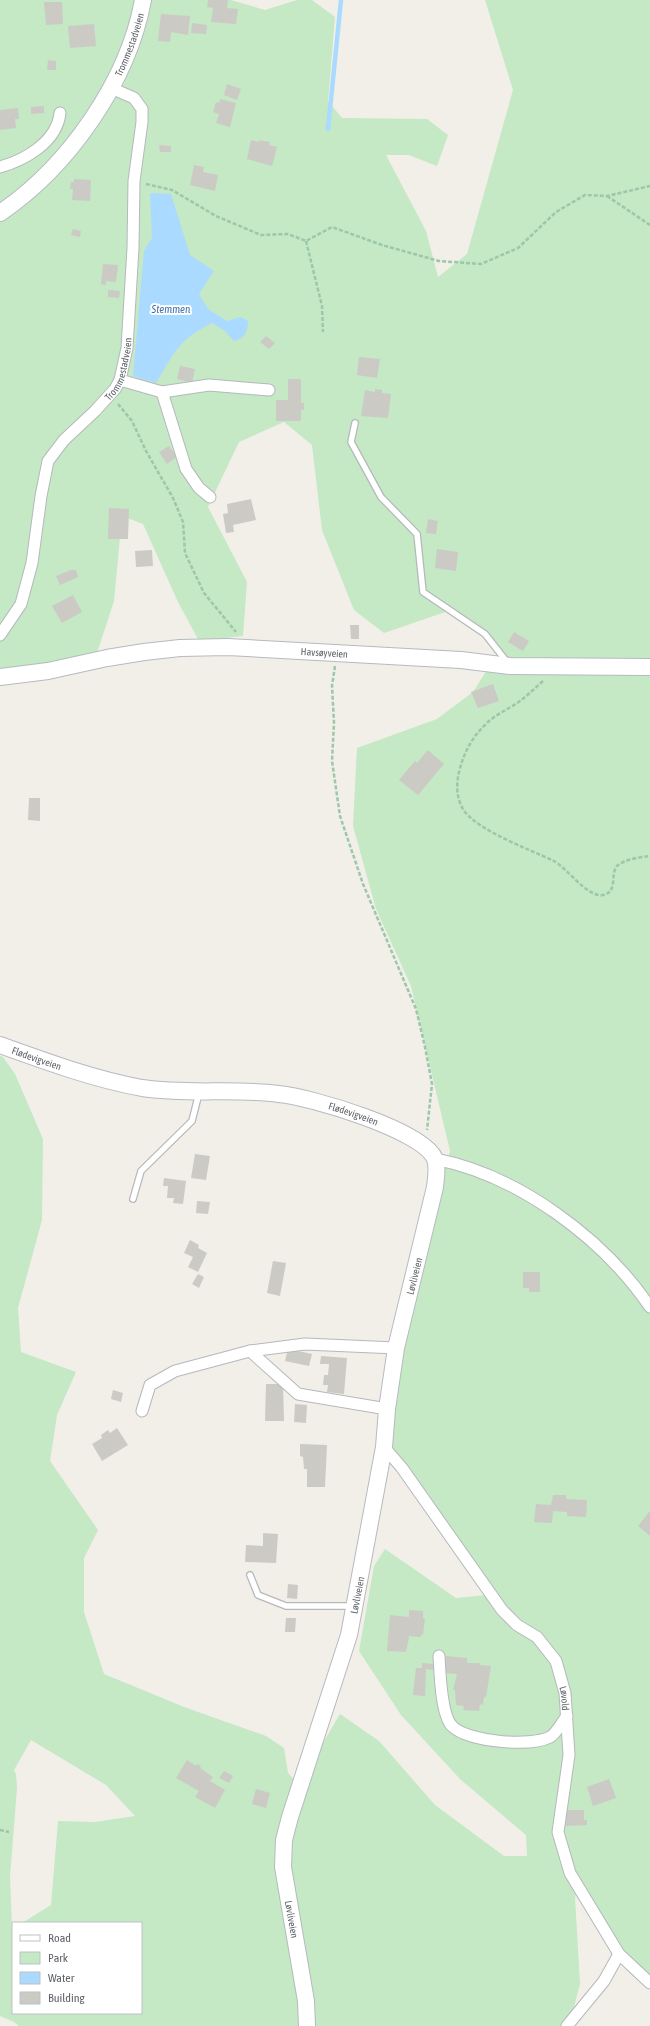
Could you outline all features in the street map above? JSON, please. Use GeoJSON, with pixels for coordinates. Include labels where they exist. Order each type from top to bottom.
{"type":"FeatureCollection","features":[{"type":"Feature","properties":{"kind":"main road","name":"Trommestadveien"},"geometry":{"type":"LineString","coordinates":[[0,213],[42,181],[80,134],[111,88],[133,34],[143,0]]}},
{"type":"Feature","properties":{"kind":"main road","name":"Havsøyveien"},"geometry":{"type":"LineString","coordinates":[[0,677],[48,671],[107,658],[144,652],[180,648],[247,648],[461,660],[510,666],[650,667]]}},
{"type":"Feature","properties":{"kind":"main road","name":"Flødevigveien"},"geometry":{"type":"LineString","coordinates":[[0,1045],[54,1064],[112,1081],[143,1088],[199,1093],[253,1092],[297,1096],[317,1101],[376,1122],[412,1138],[430,1153]]}},
{"type":"Feature","properties":{"kind":"main road","name":"Løvliveien"},"geometry":{"type":"LineString","coordinates":[[307,2026],[306,2001],[283,1866],[284,1840],[348,1636],[355,1606],[384,1447],[387,1409],[396,1348],[435,1187],[430,1153]]}},
{"type":"Feature","properties":{"kind":"street","name":"Trommestadveien"},"geometry":{"type":"LineString","coordinates":[[0,636],[21,604],[32,563],[41,496],[48,461],[64,440],[110,394],[120,380],[128,340],[133,248],[134,181],[142,122],[142,109],[134,98],[111,88]]}},
{"type":"Feature","properties":{"kind":"street"},"geometry":{"type":"LineString","coordinates":[[0,167],[14,163],[41,145],[55,130],[59,122],[60,113]]}},
{"type":"Feature","properties":{"kind":"street"},"geometry":{"type":"LineString","coordinates":[[120,380],[162,392],[209,385],[270,390]]}},
{"type":"Feature","properties":{"kind":"street"},"geometry":{"type":"LineString","coordinates":[[162,392],[186,469],[200,488],[210,497]]}},
{"type":"Feature","properties":{"kind":"street","name":"Flødevigveien"},"geometry":{"type":"LineString","coordinates":[[430,1153],[511,1186],[561,1217],[595,1244],[634,1284],[650,1307]]}},
{"type":"Feature","properties":{"kind":"street"},"geometry":{"type":"LineString","coordinates":[[142,1411],[150,1384],[174,1371],[250,1351],[305,1344],[396,1348]]}},
{"type":"Feature","properties":{"kind":"street"},"geometry":{"type":"LineString","coordinates":[[250,1351],[298,1394],[387,1409]]}},
{"type":"Feature","properties":{"kind":"street","name":"Løvold"},"geometry":{"type":"LineString","coordinates":[[384,1447],[402,1468],[502,1610],[517,1625],[537,1637],[556,1661],[565,1693],[569,1755],[558,1832],[570,1874],[619,1954],[650,1983]]}},
{"type":"Feature","properties":{"kind":"street"},"geometry":{"type":"LineString","coordinates":[[439,1656],[444,1708],[452,1727],[472,1737],[530,1743],[551,1736],[567,1716]]}},
{"type":"Feature","properties":{"kind":"street"},"geometry":{"type":"LineString","coordinates":[[567,2026],[604,1981],[619,1954]]}},
{"type":"Feature","properties":{"kind":"lane"},"geometry":{"type":"LineString","coordinates":[[355,423],[351,442],[381,497],[417,534],[423,592],[485,634],[510,666]]}},
{"type":"Feature","properties":{"kind":"lane"},"geometry":{"type":"LineString","coordinates":[[133,1199],[141,1171],[192,1121],[199,1093]]}},
{"type":"Feature","properties":{"kind":"lane"},"geometry":{"type":"LineString","coordinates":[[250,1574],[258,1595],[286,1606],[355,1606]]}},
{"type":"Feature","properties":{"kind":"path"},"geometry":{"type":"LineString","coordinates":[[134,181],[172,190],[216,216],[261,235],[288,234],[306,240],[332,227],[382,245],[439,261],[481,264],[518,248],[556,212],[585,195],[607,196],[650,186]]}},
{"type":"Feature","properties":{"kind":"path"},"geometry":{"type":"LineString","coordinates":[[607,196],[650,225]]}},
{"type":"Feature","properties":{"kind":"path"},"geometry":{"type":"LineString","coordinates":[[306,240],[322,306],[323,332]]}},
{"type":"Feature","properties":{"kind":"path"},"geometry":{"type":"LineString","coordinates":[[110,394],[132,421],[146,451],[173,498],[183,522],[185,553],[204,593],[247,648]]}},
{"type":"Feature","properties":{"kind":"path"},"geometry":{"type":"LineString","coordinates":[[336,654],[332,686],[334,723],[332,761],[340,816],[363,884],[416,1009],[432,1084],[430,1153]]}},
{"type":"Feature","properties":{"kind":"path"},"geometry":{"type":"LineString","coordinates":[[553,666],[544,680],[520,702],[488,722],[475,735],[466,748],[457,784],[459,798],[465,812],[477,822],[500,835],[559,863],[583,886],[595,894],[604,895],[610,891],[613,885],[614,870],[618,865],[637,857],[650,856]]}},
{"type":"Feature","properties":{"kind":"path"},"geometry":{"type":"LineString","coordinates":[[0,1830],[9,1832]]}},
{"type":"Feature","properties":{"kind":"green space"},"geometry":{"type":"Polygon","coordinates":[[[0,0],[231,0],[265,10],[297,0],[312,0],[335,17],[328,101],[342,118],[427,119],[448,135],[437,166],[409,155],[386,155],[426,231],[438,277],[467,254],[513,90],[485,0],[650,0],[650,1978],[626,1958],[577,1889],[575,1898],[580,1984],[569,2026],[19,2026],[14,2022],[0,2016],[0,1056],[3,1057],[15,1074],[43,1139],[42,1220],[18,1308],[21,1352],[76,1372],[57,1415],[50,1461],[98,1530],[84,1558],[84,1612],[104,1674],[184,1707],[266,1736],[284,1748],[288,1773],[303,1789],[320,1748],[340,1714],[379,1741],[435,1805],[504,1856],[527,1856],[526,1835],[460,1779],[401,1715],[359,1651],[374,1566],[385,1549],[456,1598],[486,1595],[387,1452],[397,1399],[404,1314],[450,1151],[411,986],[376,909],[353,826],[357,748],[437,719],[473,692],[499,651],[454,609],[384,633],[354,610],[322,530],[312,445],[284,422],[239,442],[208,507],[247,582],[243,636],[199,641],[178,602],[143,524],[122,516],[114,601],[97,653],[0,673],[0,0]],[[31,1740],[14,1770],[16,1774],[17,1788],[10,1877],[12,1929],[12,2014],[142,2014],[142,1922],[24,1922],[51,1905],[58,1821],[95,1822],[135,1816],[106,1785],[31,1740]]]}},
{"type":"Feature","properties":{"kind":"water","name":"Stemmen"},"geometry":{"type":"Polygon","coordinates":[[[150,193],[171,194],[190,255],[214,271],[199,294],[208,309],[227,321],[241,317],[248,321],[245,334],[241,338],[234,341],[225,331],[212,323],[192,335],[178,348],[156,383],[133,376],[144,251],[152,238],[150,193]]]}},
{"type":"Feature","properties":{"kind":"building"},"geometry":{"type":"Polygon","coordinates":[[[208,0],[228,0],[227,8],[238,9],[236,24],[211,22],[213,8],[207,7],[208,0]]]}},
{"type":"Feature","properties":{"kind":"building"},"geometry":{"type":"Polygon","coordinates":[[[44,2],[62,2],[63,24],[46,25],[44,2]]]}},
{"type":"Feature","properties":{"kind":"building"},"geometry":{"type":"Polygon","coordinates":[[[161,14],[190,16],[188,35],[171,32],[170,42],[158,41],[161,14]]]}},
{"type":"Feature","properties":{"kind":"building"},"geometry":{"type":"Polygon","coordinates":[[[192,23],[207,25],[206,34],[191,33],[192,23]]]}},
{"type":"Feature","properties":{"kind":"building"},"geometry":{"type":"Polygon","coordinates":[[[94,24],[96,46],[70,48],[68,26],[94,24]]]}},
{"type":"Feature","properties":{"kind":"building"},"geometry":{"type":"Polygon","coordinates":[[[48,60],[56,61],[56,70],[47,70],[48,60]]]}},
{"type":"Feature","properties":{"kind":"building"},"geometry":{"type":"Polygon","coordinates":[[[227,84],[241,89],[237,100],[224,95],[227,84]]]}},
{"type":"Feature","properties":{"kind":"building"},"geometry":{"type":"Polygon","coordinates":[[[220,99],[236,103],[230,127],[216,123],[219,114],[213,112],[216,102],[219,103],[220,99]]]}},
{"type":"Feature","properties":{"kind":"building"},"geometry":{"type":"Polygon","coordinates":[[[44,106],[44,113],[31,114],[31,107],[44,106]]]}},
{"type":"Feature","properties":{"kind":"building"},"geometry":{"type":"Polygon","coordinates":[[[18,108],[19,119],[15,119],[16,128],[0,130],[0,110],[18,108]]]}},
{"type":"Feature","properties":{"kind":"building"},"geometry":{"type":"Polygon","coordinates":[[[251,140],[270,142],[269,145],[277,147],[272,166],[247,159],[251,140]]]}},
{"type":"Feature","properties":{"kind":"building"},"geometry":{"type":"Polygon","coordinates":[[[159,145],[171,146],[171,152],[160,152],[159,145]]]}},
{"type":"Feature","properties":{"kind":"building"},"geometry":{"type":"Polygon","coordinates":[[[194,165],[204,167],[203,172],[218,175],[215,191],[190,185],[194,165]]]}},
{"type":"Feature","properties":{"kind":"building"},"geometry":{"type":"Polygon","coordinates":[[[74,179],[91,180],[90,201],[72,200],[73,189],[70,189],[71,182],[74,182],[74,179]]]}},
{"type":"Feature","properties":{"kind":"building"},"geometry":{"type":"Polygon","coordinates":[[[73,229],[81,231],[80,237],[71,235],[73,229]]]}},
{"type":"Feature","properties":{"kind":"building"},"geometry":{"type":"Polygon","coordinates":[[[103,264],[118,265],[116,282],[106,281],[106,285],[101,284],[103,264]]]}},
{"type":"Feature","properties":{"kind":"building"},"geometry":{"type":"Polygon","coordinates":[[[108,290],[120,291],[119,298],[108,297],[108,290]]]}},
{"type":"Feature","properties":{"kind":"building"},"geometry":{"type":"Polygon","coordinates":[[[266,336],[275,343],[269,349],[260,342],[266,336]]]}},
{"type":"Feature","properties":{"kind":"building"},"geometry":{"type":"Polygon","coordinates":[[[359,357],[380,359],[377,378],[357,375],[359,357]]]}},
{"type":"Feature","properties":{"kind":"building"},"geometry":{"type":"Polygon","coordinates":[[[180,366],[195,369],[192,383],[177,379],[180,366]]]}},
{"type":"Feature","properties":{"kind":"building"},"geometry":{"type":"Polygon","coordinates":[[[288,379],[301,379],[301,403],[304,403],[304,410],[301,410],[301,421],[276,421],[276,400],[288,400],[288,379]]]}},
{"type":"Feature","properties":{"kind":"building"},"geometry":{"type":"Polygon","coordinates":[[[375,389],[382,390],[382,393],[391,394],[388,418],[361,416],[365,390],[375,392],[375,389]]]}},
{"type":"Feature","properties":{"kind":"building"},"geometry":{"type":"Polygon","coordinates":[[[169,446],[177,457],[167,464],[159,452],[169,446]]]}},
{"type":"Feature","properties":{"kind":"building"},"geometry":{"type":"Polygon","coordinates":[[[251,499],[256,520],[233,525],[234,532],[226,533],[223,514],[228,513],[227,504],[251,499]]]}},
{"type":"Feature","properties":{"kind":"building"},"geometry":{"type":"Polygon","coordinates":[[[109,508],[129,509],[128,539],[108,539],[109,508]]]}},
{"type":"Feature","properties":{"kind":"building"},"geometry":{"type":"Polygon","coordinates":[[[428,519],[438,521],[436,534],[426,533],[428,519]]]}},
{"type":"Feature","properties":{"kind":"building"},"geometry":{"type":"Polygon","coordinates":[[[437,549],[458,552],[456,571],[435,568],[437,549]]]}},
{"type":"Feature","properties":{"kind":"building"},"geometry":{"type":"Polygon","coordinates":[[[152,550],[153,566],[136,567],[135,551],[152,550]]]}},
{"type":"Feature","properties":{"kind":"building"},"geometry":{"type":"Polygon","coordinates":[[[71,570],[76,570],[78,577],[60,585],[56,576],[71,570]]]}},
{"type":"Feature","properties":{"kind":"building"},"geometry":{"type":"Polygon","coordinates":[[[73,595],[82,612],[62,623],[52,606],[73,595]]]}},
{"type":"Feature","properties":{"kind":"building"},"geometry":{"type":"Polygon","coordinates":[[[350,625],[359,625],[359,639],[351,639],[350,625]]]}},
{"type":"Feature","properties":{"kind":"building"},"geometry":{"type":"Polygon","coordinates":[[[514,632],[529,641],[523,651],[508,642],[514,632]]]}},
{"type":"Feature","properties":{"kind":"building"},"geometry":{"type":"Polygon","coordinates":[[[493,684],[499,701],[478,708],[471,692],[493,684]]]}},
{"type":"Feature","properties":{"kind":"building"},"geometry":{"type":"Polygon","coordinates":[[[428,750],[444,764],[418,795],[399,780],[415,761],[417,763],[428,750]]]}},
{"type":"Feature","properties":{"kind":"building"},"geometry":{"type":"Polygon","coordinates":[[[29,798],[40,798],[40,821],[28,820],[29,798]]]}},
{"type":"Feature","properties":{"kind":"building"},"geometry":{"type":"Polygon","coordinates":[[[195,1154],[210,1156],[206,1180],[191,1178],[195,1154]]]}},
{"type":"Feature","properties":{"kind":"building"},"geometry":{"type":"Polygon","coordinates":[[[164,1178],[186,1181],[183,1204],[173,1203],[174,1198],[167,1198],[168,1186],[163,1186],[164,1178]]]}},
{"type":"Feature","properties":{"kind":"building"},"geometry":{"type":"Polygon","coordinates":[[[197,1201],[210,1202],[208,1214],[196,1213],[197,1201]]]}},
{"type":"Feature","properties":{"kind":"building"},"geometry":{"type":"Polygon","coordinates":[[[190,1240],[199,1245],[198,1248],[207,1253],[198,1272],[188,1267],[193,1257],[184,1253],[190,1240]]]}},
{"type":"Feature","properties":{"kind":"building"},"geometry":{"type":"Polygon","coordinates":[[[273,1261],[286,1263],[280,1296],[267,1293],[273,1261]]]}},
{"type":"Feature","properties":{"kind":"building"},"geometry":{"type":"Polygon","coordinates":[[[523,1272],[540,1272],[540,1292],[529,1292],[529,1288],[523,1288],[523,1272]]]}},
{"type":"Feature","properties":{"kind":"building"},"geometry":{"type":"Polygon","coordinates":[[[198,1274],[204,1277],[199,1288],[192,1284],[198,1274]]]}},
{"type":"Feature","properties":{"kind":"building"},"geometry":{"type":"Polygon","coordinates":[[[288,1349],[312,1354],[309,1366],[285,1361],[288,1349]]]}},
{"type":"Feature","properties":{"kind":"building"},"geometry":{"type":"Polygon","coordinates":[[[321,1356],[347,1358],[344,1394],[327,1392],[328,1385],[323,1385],[324,1375],[328,1375],[329,1364],[320,1364],[321,1356]]]}},
{"type":"Feature","properties":{"kind":"building"},"geometry":{"type":"Polygon","coordinates":[[[266,1384],[283,1384],[284,1421],[265,1421],[266,1384]]]}},
{"type":"Feature","properties":{"kind":"building"},"geometry":{"type":"Polygon","coordinates":[[[113,1390],[123,1393],[121,1402],[111,1399],[113,1390]]]}},
{"type":"Feature","properties":{"kind":"building"},"geometry":{"type":"Polygon","coordinates":[[[295,1404],[307,1405],[306,1423],[294,1422],[295,1404]]]}},
{"type":"Feature","properties":{"kind":"building"},"geometry":{"type":"Polygon","coordinates":[[[117,1428],[128,1445],[102,1461],[92,1444],[102,1438],[101,1435],[108,1430],[110,1433],[117,1428]]]}},
{"type":"Feature","properties":{"kind":"building"},"geometry":{"type":"Polygon","coordinates":[[[300,1444],[327,1445],[325,1487],[307,1487],[307,1469],[304,1469],[303,1457],[300,1456],[300,1444]]]}},
{"type":"Feature","properties":{"kind":"building"},"geometry":{"type":"Polygon","coordinates":[[[553,1495],[566,1495],[566,1499],[587,1500],[586,1517],[567,1516],[567,1512],[553,1511],[552,1523],[534,1522],[536,1504],[551,1505],[553,1495]]]}},
{"type":"Feature","properties":{"kind":"building"},"geometry":{"type":"Polygon","coordinates":[[[650,1511],[650,1536],[638,1526],[650,1511]]]}},
{"type":"Feature","properties":{"kind":"building"},"geometry":{"type":"Polygon","coordinates":[[[263,1533],[278,1534],[276,1563],[245,1562],[246,1545],[263,1546],[263,1533]]]}},
{"type":"Feature","properties":{"kind":"building"},"geometry":{"type":"Polygon","coordinates":[[[288,1584],[298,1585],[297,1599],[287,1598],[288,1584]]]}},
{"type":"Feature","properties":{"kind":"building"},"geometry":{"type":"Polygon","coordinates":[[[409,1610],[423,1611],[423,1618],[425,1619],[423,1635],[421,1634],[421,1637],[408,1636],[409,1638],[406,1652],[387,1651],[390,1615],[409,1617],[409,1610]]]}},
{"type":"Feature","properties":{"kind":"building"},"geometry":{"type":"Polygon","coordinates":[[[286,1618],[296,1618],[295,1632],[285,1632],[286,1618]]]}},
{"type":"Feature","properties":{"kind":"building"},"geometry":{"type":"Polygon","coordinates":[[[446,1656],[467,1658],[467,1663],[480,1663],[480,1665],[491,1666],[486,1697],[484,1697],[483,1705],[480,1704],[479,1711],[463,1710],[464,1706],[456,1705],[455,1690],[453,1690],[457,1674],[444,1673],[446,1656]]]}},
{"type":"Feature","properties":{"kind":"building"},"geometry":{"type":"Polygon","coordinates":[[[422,1663],[433,1664],[433,1670],[426,1669],[425,1696],[413,1695],[416,1668],[422,1668],[422,1663]]]}},
{"type":"Feature","properties":{"kind":"building"},"geometry":{"type":"Polygon","coordinates":[[[187,1760],[196,1766],[197,1764],[201,1766],[200,1768],[213,1777],[210,1781],[225,1790],[215,1808],[195,1797],[199,1791],[176,1778],[187,1760]]]}},
{"type":"Feature","properties":{"kind":"building"},"geometry":{"type":"Polygon","coordinates":[[[224,1771],[233,1776],[229,1783],[219,1778],[224,1771]]]}},
{"type":"Feature","properties":{"kind":"building"},"geometry":{"type":"Polygon","coordinates":[[[609,1779],[616,1798],[593,1806],[587,1787],[609,1779]]]}},
{"type":"Feature","properties":{"kind":"building"},"geometry":{"type":"Polygon","coordinates":[[[256,1789],[270,1793],[266,1808],[252,1804],[256,1789]]]}},
{"type":"Feature","properties":{"kind":"building"},"geometry":{"type":"Polygon","coordinates":[[[566,1810],[584,1810],[584,1820],[587,1820],[587,1825],[566,1826],[566,1810]]]}},
{"type":"Feature","properties":{"kind":"waterway"},"geometry":{"type":"LineString","coordinates":[[328,129],[341,0]]}}]}
